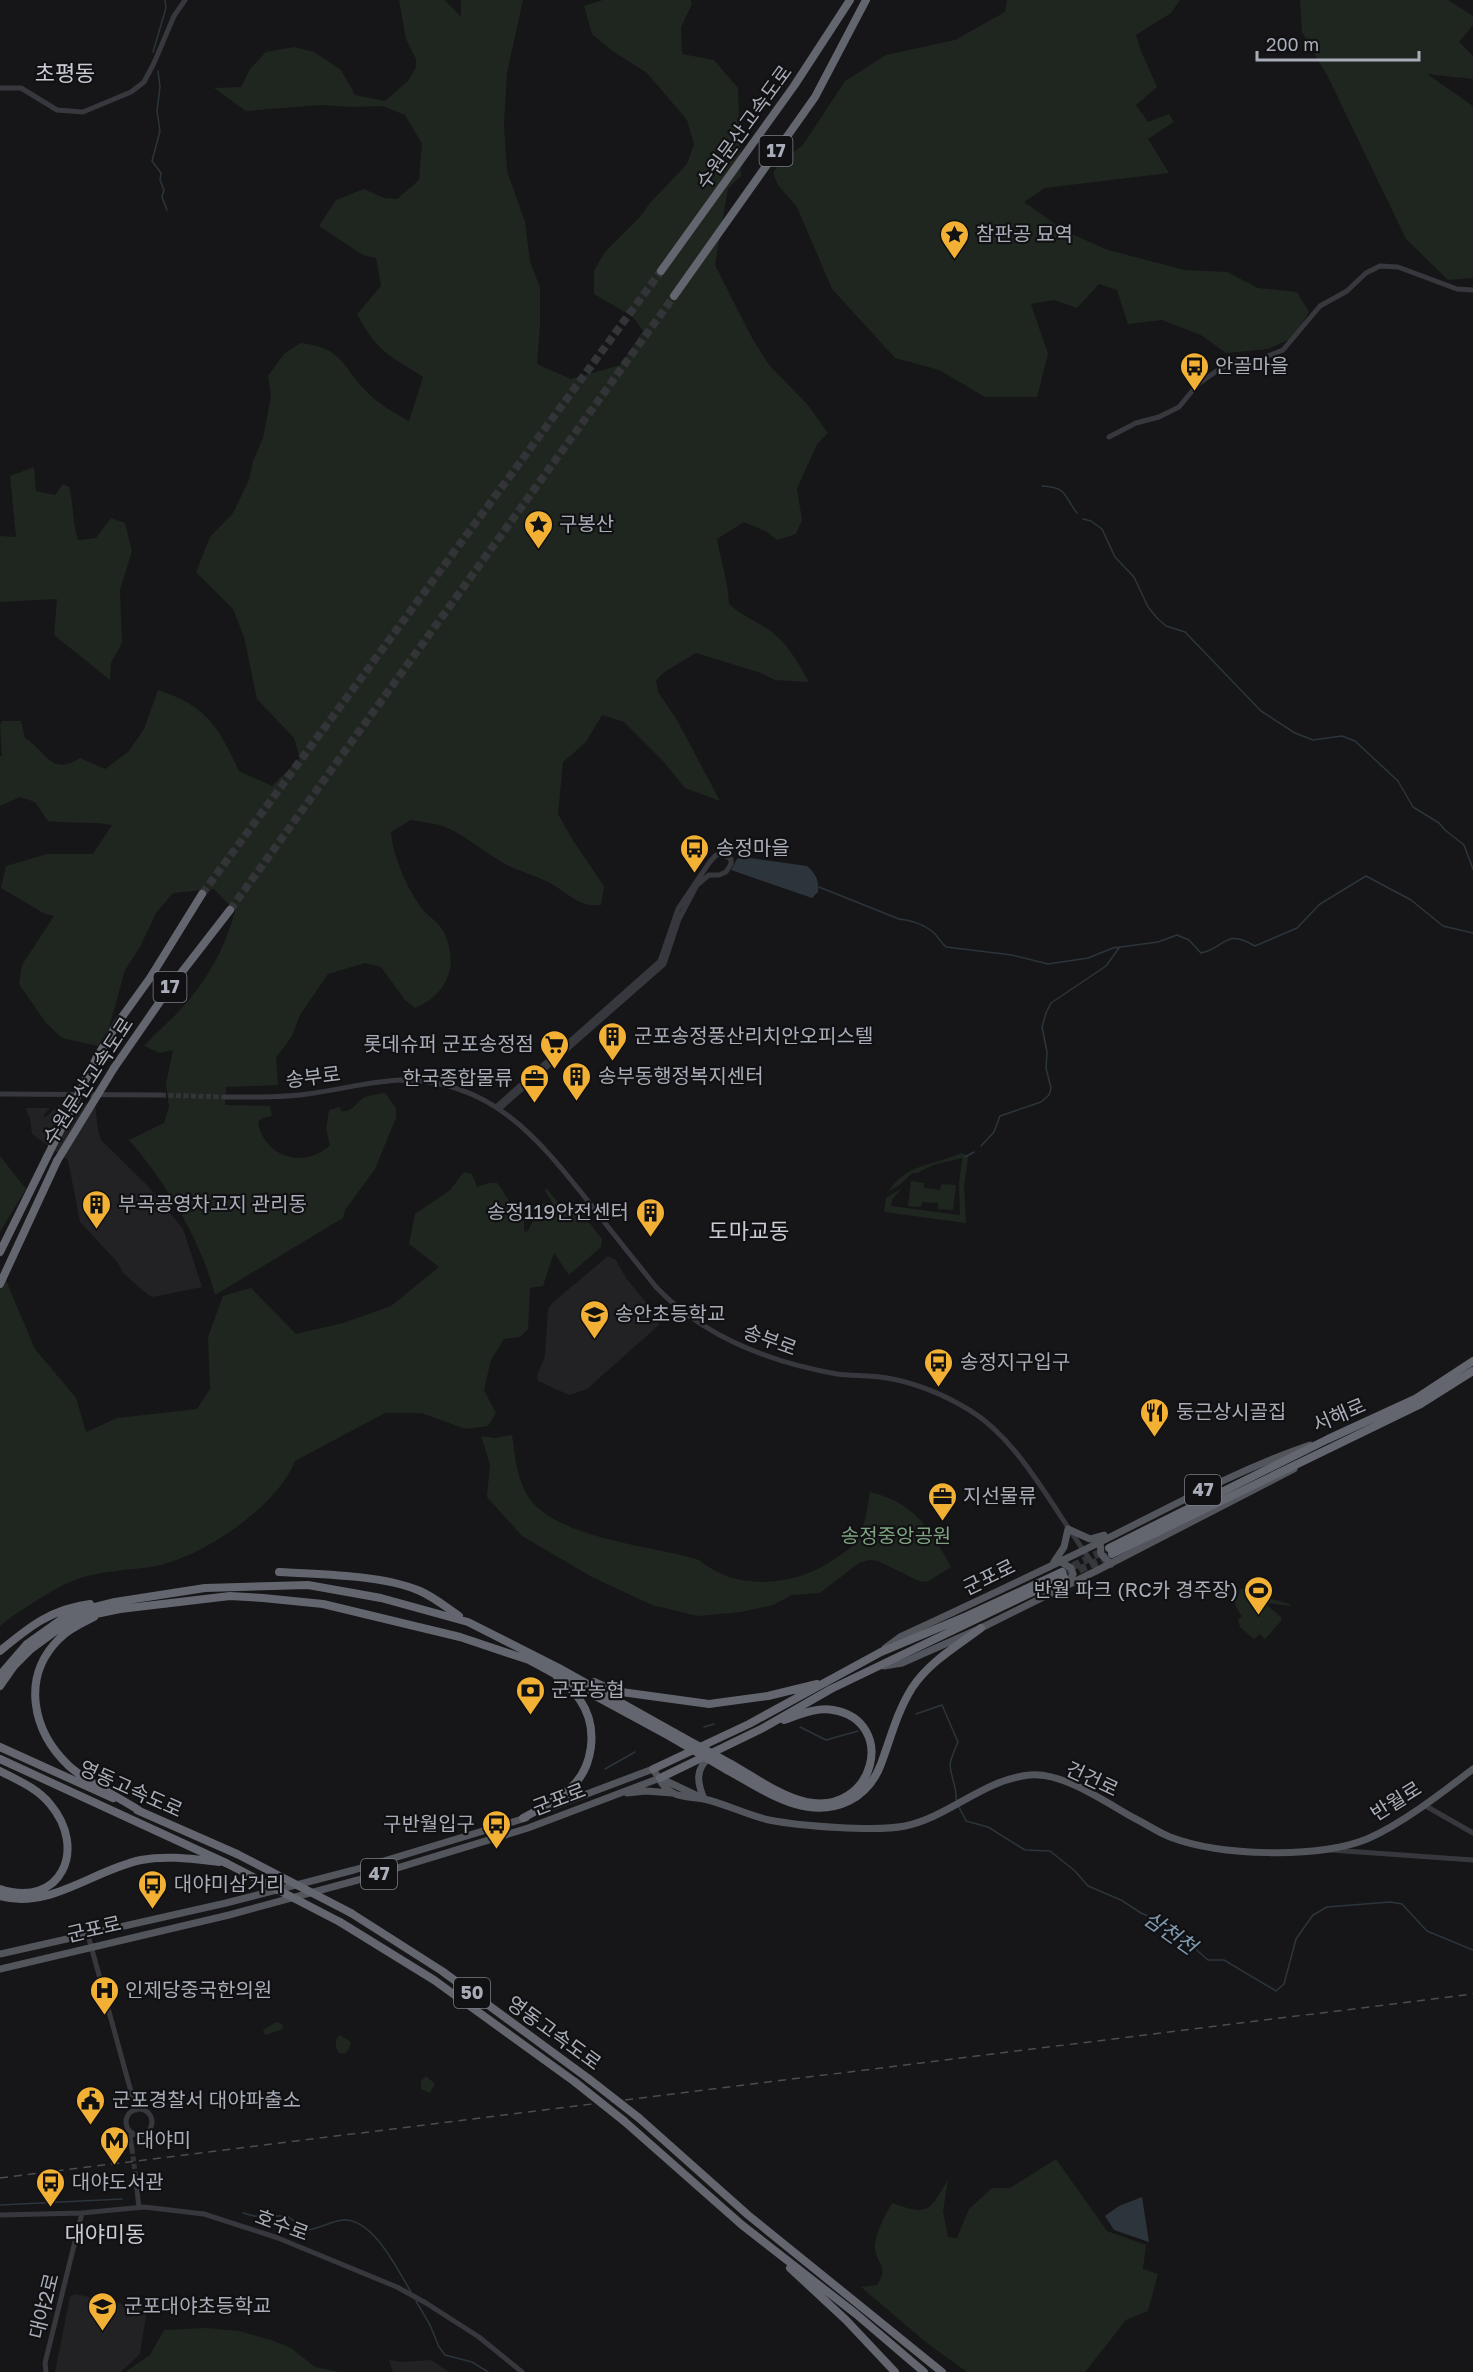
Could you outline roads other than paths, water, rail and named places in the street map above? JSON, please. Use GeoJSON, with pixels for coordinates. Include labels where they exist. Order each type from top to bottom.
{"type":"FeatureCollection","features":[{"type":"Feature","properties":{"kind":"highway","name":"수원문산고속도로"},"geometry":{"type":"LineString","coordinates":[[661,271],[794,86],[850,0]]}},
{"type":"Feature","properties":{"kind":"highway","name":"수원문산고속도로"},"geometry":{"type":"LineString","coordinates":[[674,296],[814,97],[866,0]]}},
{"type":"Feature","properties":{"kind":"highway","name":"수원문산고속도로"},"geometry":{"type":"LineString","coordinates":[[0,1252],[97,1057],[202,894]]}},
{"type":"Feature","properties":{"kind":"highway","name":"수원문산고속도로"},"geometry":{"type":"LineString","coordinates":[[0,1284],[57,1161],[114,1068],[168,990],[230,910]]}},
{"type":"Feature","properties":{"kind":"highway","name":"서해로"},"geometry":{"type":"LineString","coordinates":[[1328,1438],[1415,1399],[1473,1361]]}},
{"type":"Feature","properties":{"kind":"highway","name":"서해로"},"geometry":{"type":"LineString","coordinates":[[1325,1449],[1419,1405],[1473,1371]]}},
{"type":"Feature","properties":{"kind":"highway","name":"47"},"geometry":{"type":"LineString","coordinates":[[1325,1449],[1111,1551],[1328,1438]]}},
{"type":"Feature","properties":{"kind":"highway"},"geometry":{"type":"LineString","coordinates":[[279,1572],[361,1577],[421,1591],[468,1622],[673,1735],[776,1796],[802,1807],[831,1808],[858,1797],[872,1783],[898,1712],[913,1687],[926,1670],[981,1628]]}},
{"type":"Feature","properties":{"kind":"highway","name":"47"},"geometry":{"type":"LineString","coordinates":[[881,1652],[1065,1578]]}},
{"type":"Feature","properties":{"kind":"highway","name":"47"},"geometry":{"type":"LineString","coordinates":[[884,1666],[1065,1578]]}},
{"type":"Feature","properties":{"kind":"highway"},"geometry":{"type":"LineString","coordinates":[[0,1686],[31,1649],[65,1624],[81,1617],[207,1599],[229,1592],[308,1585],[381,1598],[468,1622]]}},
{"type":"Feature","properties":{"kind":"highway"},"geometry":{"type":"LineString","coordinates":[[0,1651],[36,1623],[56,1612],[78,1606],[205,1588],[323,1604],[530,1656],[547,1668],[579,1699],[588,1715],[592,1741],[590,1757],[582,1773],[568,1791],[524,1818]]}},
{"type":"Feature","properties":{"kind":"highway"},"geometry":{"type":"LineString","coordinates":[[0,1675],[27,1644],[62,1618],[115,1602]]}},
{"type":"Feature","properties":{"kind":"highway"},"geometry":{"type":"LineString","coordinates":[[120,1610],[93,1618],[70,1630],[58,1640],[42,1666],[37,1680],[35,1704],[45,1737],[60,1757],[71,1768],[140,1811]]}},
{"type":"Feature","properties":{"kind":"highway","name":"군포로"},"geometry":{"type":"LineString","coordinates":[[653,1768],[712,1743],[881,1652]]}},
{"type":"Feature","properties":{"kind":"highway","name":"군포로"},"geometry":{"type":"LineString","coordinates":[[660,1778],[763,1728],[831,1689],[884,1666]]}},
{"type":"Feature","properties":{"kind":"highway"},"geometry":{"type":"LineString","coordinates":[[547,1668],[614,1691],[709,1704],[768,1696],[828,1680]]}},
{"type":"Feature","properties":{"kind":"highway"},"geometry":{"type":"LineString","coordinates":[[729,1767],[804,1801],[820,1803],[854,1792],[867,1777],[873,1758],[870,1742],[865,1729],[851,1717],[833,1710],[812,1710],[763,1728]]}},
{"type":"Feature","properties":{"kind":"highway","name":"영동고속도로"},"geometry":{"type":"LineString","coordinates":[[0,1747],[237,1854],[351,1913],[442,1971],[639,2118],[748,2215],[942,2372]]}},
{"type":"Feature","properties":{"kind":"highway","name":"영동고속도로"},"geometry":{"type":"LineString","coordinates":[[0,1759],[226,1863],[340,1922],[434,1980],[575,2082],[624,2121],[742,2225],[856,2314],[924,2372]]}},
{"type":"Feature","properties":{"kind":"highway"},"geometry":{"type":"LineString","coordinates":[[0,1771],[38,1792],[63,1822],[68,1839],[68,1855],[63,1871],[52,1883],[37,1892],[23,1894],[0,1889]]}},
{"type":"Feature","properties":{"kind":"highway"},"geometry":{"type":"LineString","coordinates":[[0,1896],[10,1899],[37,1899],[119,1866],[160,1858],[226,1863]]}},
{"type":"Feature","properties":{"kind":"highway"},"geometry":{"type":"LineString","coordinates":[[742,2225],[840,2314],[896,2372]]}},
{"type":"Feature","properties":{"kind":"main road","name":"서해로"},"geometry":{"type":"LineString","coordinates":[[1082,1551],[1152,1514],[1268,1460],[1328,1438]]}},
{"type":"Feature","properties":{"kind":"main road","name":"서해로"},"geometry":{"type":"LineString","coordinates":[[1098,1570],[1279,1478],[1325,1449]]}},
{"type":"Feature","properties":{"kind":"main road"},"geometry":{"type":"LineString","coordinates":[[1065,1578],[1073,1574],[1071,1568],[1056,1563],[1064,1547],[1068,1529],[1086,1538],[1098,1538],[1136,1519],[1152,1514]]}},
{"type":"Feature","properties":{"kind":"main road"},"geometry":{"type":"LineString","coordinates":[[1100,1541],[1101,1554],[1111,1564]]}},
{"type":"Feature","properties":{"kind":"main road","name":"군포로"},"geometry":{"type":"LineString","coordinates":[[881,1652],[900,1636],[1082,1551]]}},
{"type":"Feature","properties":{"kind":"main road","name":"군포로"},"geometry":{"type":"LineString","coordinates":[[884,1666],[902,1663],[981,1628],[1065,1578],[1098,1570]]}},
{"type":"Feature","properties":{"kind":"main road"},"geometry":{"type":"LineString","coordinates":[[704,1799],[698,1785],[698,1771],[703,1763],[716,1752]]}},
{"type":"Feature","properties":{"kind":"main road"},"geometry":{"type":"LineString","coordinates":[[653,1768],[666,1788],[674,1793]]}},
{"type":"Feature","properties":{"kind":"main road","name":"군포로"},"geometry":{"type":"LineString","coordinates":[[0,1954],[88,1935],[354,1870],[524,1818],[653,1768]]}},
{"type":"Feature","properties":{"kind":"main road","name":"반월로"},"geometry":{"type":"LineString","coordinates":[[1330,1850],[1368,1838],[1424,1805],[1473,1769]]}},
{"type":"Feature","properties":{"kind":"main road","name":"건건로"},"geometry":{"type":"LineString","coordinates":[[625,1791],[628,1794],[646,1791],[674,1793],[704,1799],[770,1820],[884,1828],[920,1822],[1004,1780],[1032,1775],[1061,1779],[1170,1837],[1211,1847],[1251,1851],[1330,1850]]}},
{"type":"Feature","properties":{"kind":"main road","name":"군포로"},"geometry":{"type":"LineString","coordinates":[[0,1970],[92,1946],[229,1916],[358,1881],[497,1839],[660,1778]]}},
{"type":"Feature","properties":{"kind":"main road","name":"건건로"},"geometry":{"type":"LineString","coordinates":[[660,1778],[704,1799]]}},
{"type":"Feature","properties":{"kind":"street"},"geometry":{"type":"LineString","coordinates":[[0,88],[21,88],[57,110],[83,112],[131,92],[144,82],[174,16],[185,0]]}},
{"type":"Feature","properties":{"kind":"street"},"geometry":{"type":"LineString","coordinates":[[1109,437],[1136,423],[1159,417],[1179,407],[1198,384],[1221,368],[1235,362],[1254,362],[1283,350],[1320,306],[1347,291],[1366,273],[1380,266],[1398,267],[1457,289],[1473,290]]}},
{"type":"Feature","properties":{"kind":"street"},"geometry":{"type":"LineString","coordinates":[[723,854],[729,857],[732,864],[726,872],[709,875],[697,885],[679,919],[664,964],[497,1108],[660,961],[678,909],[705,868],[716,855],[723,854]]}},
{"type":"Feature","properties":{"kind":"street","name":"송부로"},"geometry":{"type":"LineString","coordinates":[[225,1097],[305,1094],[368,1083],[402,1080],[439,1083],[480,1097],[539,1141],[671,1303],[723,1338],[790,1365],[903,1382],[942,1396],[982,1418],[1013,1449],[1082,1551],[1098,1570]]}},
{"type":"Feature","properties":{"kind":"street"},"geometry":{"type":"LineString","coordinates":[[0,1094],[160,1095]]}},
{"type":"Feature","properties":{"kind":"street"},"geometry":{"type":"LineString","coordinates":[[1424,1805],[1473,1833]]}},
{"type":"Feature","properties":{"kind":"street","name":"건건로"},"geometry":{"type":"LineString","coordinates":[[1330,1850],[1473,1860]]}},
{"type":"Feature","properties":{"kind":"street"},"geometry":{"type":"LineString","coordinates":[[88,1935],[135,2110]]}},
{"type":"Feature","properties":{"kind":"street"},"geometry":{"type":"LineString","coordinates":[[135,2110],[145,2111],[152,2124],[144,2134],[133,2134],[127,2128],[126,2120],[135,2110]]}},
{"type":"Feature","properties":{"kind":"street"},"geometry":{"type":"LineString","coordinates":[[132,2149],[130,2137],[133,2134]]}},
{"type":"Feature","properties":{"kind":"street"},"geometry":{"type":"LineString","coordinates":[[136,2180],[139,2208]]}},
{"type":"Feature","properties":{"kind":"street","name":"호수로"},"geometry":{"type":"LineString","coordinates":[[0,2215],[82,2213],[139,2208],[204,2214],[278,2238],[398,2287],[479,2337],[522,2372]]}},
{"type":"Feature","properties":{"kind":"street","name":"대야2로"},"geometry":{"type":"LineString","coordinates":[[46,2372],[45,2363],[82,2213]]}},
{"type":"Feature","properties":{"kind":"waterway"},"geometry":{"type":"LineString","coordinates":[[153,52],[166,8],[165,0]]}},
{"type":"Feature","properties":{"kind":"waterway"},"geometry":{"type":"LineString","coordinates":[[158,71],[160,87],[157,111],[160,131],[152,161],[161,173],[160,180],[164,190],[162,197],[167,210]]}},
{"type":"Feature","properties":{"kind":"waterway"},"geometry":{"type":"LineString","coordinates":[[1042,486],[1061,490],[1077,513]]}},
{"type":"Feature","properties":{"kind":"waterway"},"geometry":{"type":"LineString","coordinates":[[1083,519],[1091,521],[1102,529],[1115,557],[1134,577],[1148,607],[1157,618],[1166,626],[1185,632],[1261,711],[1295,733],[1313,740],[1342,736],[1355,741],[1398,781],[1413,807],[1439,823],[1464,845],[1473,869]]}},
{"type":"Feature","properties":{"kind":"waterway"},"geometry":{"type":"LineString","coordinates":[[819,887],[899,919],[921,925],[933,932],[946,947],[1012,955],[1048,964],[1088,958],[1113,948],[1158,942],[1177,935],[1189,940],[1201,953],[1231,939],[1245,941],[1255,946],[1297,928],[1320,904],[1366,876],[1411,900],[1443,926],[1473,933]]}},
{"type":"Feature","properties":{"kind":"waterway"},"geometry":{"type":"LineString","coordinates":[[981,1146],[994,1132],[1000,1116],[1041,1102],[1049,1095],[1051,1088],[1046,1068],[1047,1052],[1042,1027],[1046,1013],[1051,1003],[1106,966],[1119,948]]}},
{"type":"Feature","properties":{"kind":"waterway"},"geometry":{"type":"LineString","coordinates":[[965,1157],[974,1152]]}},
{"type":"Feature","properties":{"kind":"waterway","name":"삼천천"},"geometry":{"type":"LineString","coordinates":[[916,1714],[942,1705],[958,1742],[950,1765],[957,1802]]}},
{"type":"Feature","properties":{"kind":"waterway","name":"삼천천"},"geometry":{"type":"LineString","coordinates":[[704,1727],[714,1724]]}},
{"type":"Feature","properties":{"kind":"waterway","name":"삼천천"},"geometry":{"type":"LineString","coordinates":[[800,1727],[826,1740],[858,1731]]}},
{"type":"Feature","properties":{"kind":"waterway","name":"삼천천"},"geometry":{"type":"LineString","coordinates":[[605,1769],[635,1752]]}},
{"type":"Feature","properties":{"kind":"waterway","name":"삼천천"},"geometry":{"type":"LineString","coordinates":[[959,1807],[966,1821],[988,1827],[1025,1850],[1050,1851],[1075,1871],[1088,1886],[1121,1900],[1141,1913],[1158,1920],[1208,1960],[1224,1960],[1276,1991],[1284,1984],[1296,1939],[1313,1915],[1327,1907],[1390,1902],[1402,1904],[1427,1931],[1473,1950]]}},
{"type":"Feature","properties":{"kind":"waterway"},"geometry":{"type":"LineString","coordinates":[[0,2205],[122,2199]]}},
{"type":"Feature","properties":{"kind":"waterway"},"geometry":{"type":"LineString","coordinates":[[243,2213],[254,2216],[287,2216],[307,2230],[343,2220],[354,2222],[364,2227],[383,2247],[411,2292]]}},
{"type":"Feature","properties":{"kind":"waterway"},"geometry":{"type":"LineString","coordinates":[[416,2301],[445,2355],[472,2362],[488,2372]]}},
{"type":"Feature","properties":{"kind":"tunnel"},"geometry":{"type":"LineString","coordinates":[[202,894],[661,271]]}},
{"type":"Feature","properties":{"kind":"tunnel"},"geometry":{"type":"LineString","coordinates":[[230,910],[674,296]]}},
{"type":"Feature","properties":{"kind":"tunnel"},"geometry":{"type":"LineString","coordinates":[[161,1095],[225,1097]]}},
{"type":"Feature","properties":{"kind":"tunnel"},"geometry":{"type":"LineString","coordinates":[[1062,1572],[1105,1550]]}},
{"type":"Feature","properties":{"kind":"tunnel"},"geometry":{"type":"LineString","coordinates":[[1068,1575],[1109,1556]]}},
{"type":"Feature","properties":{"kind":"tunnel"},"geometry":{"type":"LineString","coordinates":[[132,2149],[136,2180]]}},
{"type":"Feature","properties":{"kind":"railway"},"geometry":{"type":"LineString","coordinates":[[0,2178],[1473,1994]]}},
{"type":"Feature","properties":{"kind":"place","name":"참판공 묘역"},"geometry":{"type":"Point","coordinates":[955,260]}},
{"type":"Feature","properties":{"kind":"place","name":"안골마을"},"geometry":{"type":"Point","coordinates":[1194,392]}},
{"type":"Feature","properties":{"kind":"place","name":"구봉산"},"geometry":{"type":"Point","coordinates":[538,550]}},
{"type":"Feature","properties":{"kind":"place","name":"송정마을"},"geometry":{"type":"Point","coordinates":[695,874]}},
{"type":"Feature","properties":{"kind":"place","name":"군포송정풍산리치안오피스텔"},"geometry":{"type":"Point","coordinates":[613,1062]}},
{"type":"Feature","properties":{"kind":"place","name":"롯데슈퍼 군포송정점"},"geometry":{"type":"Point","coordinates":[555,1070]}},
{"type":"Feature","properties":{"kind":"place","name":"송부동행정복지센터"},"geometry":{"type":"Point","coordinates":[577,1102]}},
{"type":"Feature","properties":{"kind":"place","name":"한국종합물류"},"geometry":{"type":"Point","coordinates":[534,1104]}},
{"type":"Feature","properties":{"kind":"place","name":"부곡공영차고지 관리동"},"geometry":{"type":"Point","coordinates":[97,1230]}},
{"type":"Feature","properties":{"kind":"place","name":"송정119안전센터"},"geometry":{"type":"Point","coordinates":[650,1238]}},
{"type":"Feature","properties":{"kind":"place","name":"송안초등학교"},"geometry":{"type":"Point","coordinates":[594,1340]}},
{"type":"Feature","properties":{"kind":"place","name":"송정지구입구"},"geometry":{"type":"Point","coordinates":[939,1388]}},
{"type":"Feature","properties":{"kind":"place","name":"둥근상시골집"},"geometry":{"type":"Point","coordinates":[1155,1438]}},
{"type":"Feature","properties":{"kind":"place","name":"지선물류"},"geometry":{"type":"Point","coordinates":[942,1522]}},
{"type":"Feature","properties":{"kind":"place","name":"반월 파크 (RC카 경주장)"},"geometry":{"type":"Point","coordinates":[1259,1616]}},
{"type":"Feature","properties":{"kind":"place","name":"군포농협"},"geometry":{"type":"Point","coordinates":[530,1716]}},
{"type":"Feature","properties":{"kind":"place","name":"구반월입구"},"geometry":{"type":"Point","coordinates":[496,1850]}},
{"type":"Feature","properties":{"kind":"place","name":"대야미삼거리"},"geometry":{"type":"Point","coordinates":[153,1910]}},
{"type":"Feature","properties":{"kind":"place","name":"인제당중국한의원"},"geometry":{"type":"Point","coordinates":[104,2016]}},
{"type":"Feature","properties":{"kind":"place","name":"군포경찰서 대야파출소"},"geometry":{"type":"Point","coordinates":[91,2126]}},
{"type":"Feature","properties":{"kind":"place","name":"대야미"},"geometry":{"type":"Point","coordinates":[115,2166]}},
{"type":"Feature","properties":{"kind":"place","name":"대야도서관"},"geometry":{"type":"Point","coordinates":[51,2208]}},
{"type":"Feature","properties":{"kind":"place","name":"군포대야초등학교"},"geometry":{"type":"Point","coordinates":[103,2332]}},
{"type":"Feature","properties":{"kind":"district","name":"초평동"},"geometry":{"type":"Point","coordinates":[65,73]}},
{"type":"Feature","properties":{"kind":"district","name":"도마교동"},"geometry":{"type":"Point","coordinates":[749,1231]}},
{"type":"Feature","properties":{"kind":"district","name":"대야미동"},"geometry":{"type":"Point","coordinates":[105,2234]}},
{"type":"Feature","properties":{"kind":"park label","name":"송정중앙공원"},"geometry":{"type":"Point","coordinates":[896,1536]}}]}
